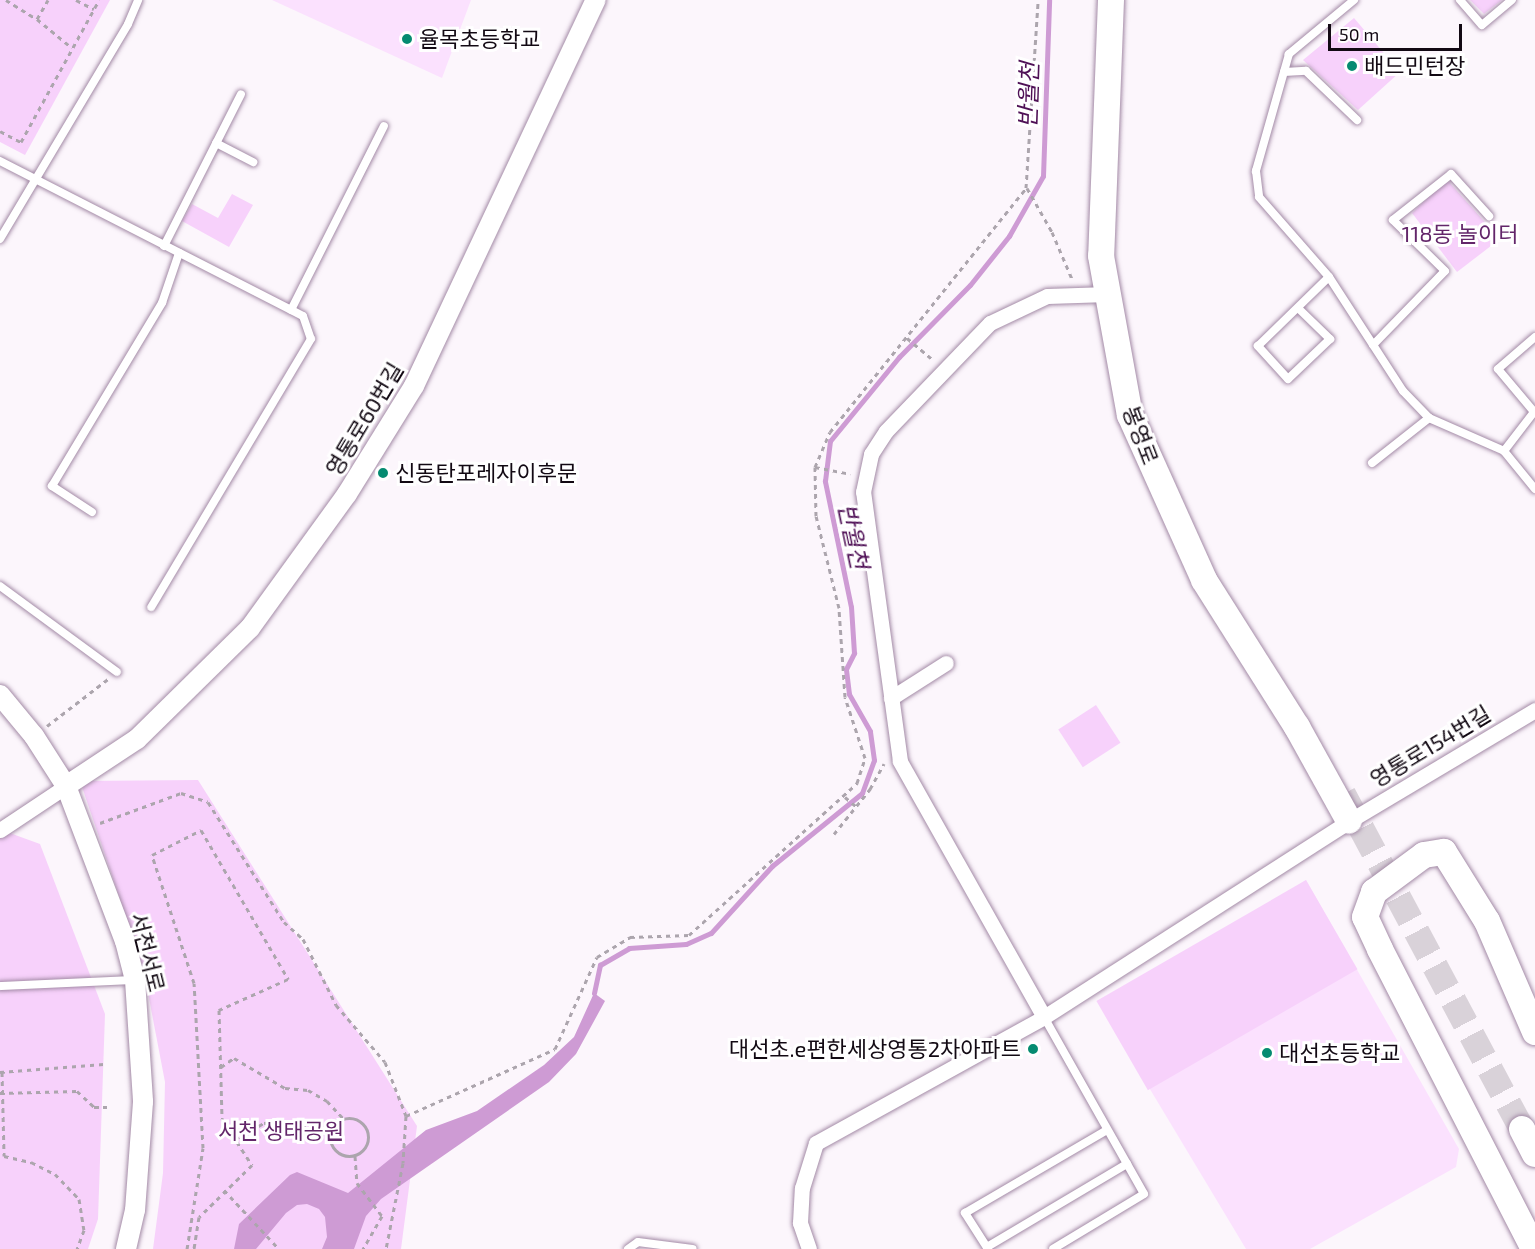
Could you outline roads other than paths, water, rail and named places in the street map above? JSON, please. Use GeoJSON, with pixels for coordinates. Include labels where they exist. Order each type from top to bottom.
{"type":"FeatureCollection","features":[{"type":"Feature","properties":{"kind":"highway","name":"봉영로"},"geometry":{"type":"LineString","coordinates":[[1111,0],[1101,256],[1130,415],[1204,580],[1297,727],[1349,821]]}},
{"type":"Feature","properties":{"kind":"highway"},"geometry":{"type":"LineString","coordinates":[[1534,1249],[1365,917],[1374,892],[1424,855],[1444,852],[1487,921],[1535,1032]]}},
{"type":"Feature","properties":{"kind":"highway"},"geometry":{"type":"LineString","coordinates":[[1522,1129],[1535,1154]]}},
{"type":"Feature","properties":{"kind":"street","name":"영통로60번길"},"geometry":{"type":"LineString","coordinates":[[66,786],[137,739],[249,628],[347,494],[414,386],[596,0]]}},
{"type":"Feature","properties":{"kind":"street"},"geometry":{"type":"LineString","coordinates":[[1044,1017],[900,761],[863,492],[871,454],[886,431],[990,323],[1047,296],[1108,294]]}},
{"type":"Feature","properties":{"kind":"street"},"geometry":{"type":"LineString","coordinates":[[891,698],[946,663]]}},
{"type":"Feature","properties":{"kind":"street","name":"서천서로"},"geometry":{"type":"LineString","coordinates":[[0,695],[34,736],[66,786],[84,829],[135,980],[143,1102],[135,1210],[126,1249]]}},
{"type":"Feature","properties":{"kind":"street","name":"영통로154번길"},"geometry":{"type":"LineString","coordinates":[[809,1249],[800,1223],[802,1188],[816,1143],[1044,1017],[1349,821],[1535,710]]}},
{"type":"Feature","properties":{"kind":"street"},"geometry":{"type":"LineString","coordinates":[[0,830],[66,786]]}},
{"type":"Feature","properties":{"kind":"lane"},"geometry":{"type":"LineString","coordinates":[[0,239],[128,24],[138,0]]}},
{"type":"Feature","properties":{"kind":"lane"},"geometry":{"type":"LineString","coordinates":[[1353,0],[1289,54],[1256,171],[1258,197],[1329,277],[1403,391],[1429,418],[1504,451],[1535,489]]}},
{"type":"Feature","properties":{"kind":"lane"},"geometry":{"type":"LineString","coordinates":[[1460,0],[1482,25],[1512,0]]}},
{"type":"Feature","properties":{"kind":"lane"},"geometry":{"type":"LineString","coordinates":[[1284,72],[1306,71],[1357,120]]}},
{"type":"Feature","properties":{"kind":"lane"},"geometry":{"type":"LineString","coordinates":[[164,246],[241,94]]}},
{"type":"Feature","properties":{"kind":"lane"},"geometry":{"type":"LineString","coordinates":[[291,310],[384,126]]}},
{"type":"Feature","properties":{"kind":"lane"},"geometry":{"type":"LineString","coordinates":[[216,143],[254,162]]}},
{"type":"Feature","properties":{"kind":"lane"},"geometry":{"type":"LineString","coordinates":[[0,161],[303,316],[311,339],[151,607]]}},
{"type":"Feature","properties":{"kind":"lane"},"geometry":{"type":"LineString","coordinates":[[1373,345],[1445,271],[1393,220],[1451,174],[1488,216]]}},
{"type":"Feature","properties":{"kind":"lane"},"geometry":{"type":"LineString","coordinates":[[92,512],[52,486],[162,303],[179,253]]}},
{"type":"Feature","properties":{"kind":"lane"},"geometry":{"type":"LineString","coordinates":[[1298,308],[1330,339],[1288,379],[1258,346],[1329,277]]}},
{"type":"Feature","properties":{"kind":"lane"},"geometry":{"type":"LineString","coordinates":[[1504,451],[1535,413],[1498,369],[1535,337]]}},
{"type":"Feature","properties":{"kind":"lane"},"geometry":{"type":"LineString","coordinates":[[1372,463],[1429,418]]}},
{"type":"Feature","properties":{"kind":"lane"},"geometry":{"type":"LineString","coordinates":[[0,586],[117,672]]}},
{"type":"Feature","properties":{"kind":"lane"},"geometry":{"type":"LineString","coordinates":[[0,986],[135,980]]}},
{"type":"Feature","properties":{"kind":"lane"},"geometry":{"type":"LineString","coordinates":[[1044,1017],[1144,1194],[1053,1249]]}},
{"type":"Feature","properties":{"kind":"lane"},"geometry":{"type":"LineString","coordinates":[[1107,1130],[965,1213],[988,1248],[1126,1164]]}},
{"type":"Feature","properties":{"kind":"lane"},"geometry":{"type":"LineString","coordinates":[[628,1249],[638,1242],[693,1249]]}},
{"type":"Feature","properties":{"kind":"waterway","name":"반월천"},"geometry":{"type":"LineString","coordinates":[[594,993],[600,965],[629,948],[686,944],[711,933],[772,866],[862,793],[874,760],[870,731],[849,694],[846,669],[854,653],[851,607],[825,481],[830,441],[899,357],[970,285],[1009,236],[1043,176],[1049,0]]}},
{"type":"Feature","properties":{"kind":"tunnel"},"geometry":{"type":"LineString","coordinates":[[1343,794],[1522,1129]]}},
{"type":"Feature","properties":{"kind":"place","name":"율목초등학교"},"geometry":{"type":"Point","coordinates":[407,39]}},
{"type":"Feature","properties":{"kind":"place","name":"배드민턴장"},"geometry":{"type":"Point","coordinates":[1352,66]}},
{"type":"Feature","properties":{"kind":"place","name":"신동탄포레자이후문"},"geometry":{"type":"Point","coordinates":[383,473]}},
{"type":"Feature","properties":{"kind":"place","name":"대선초.e편한세상영통2차아파트"},"geometry":{"type":"Point","coordinates":[1033,1049]}},
{"type":"Feature","properties":{"kind":"place","name":"대선초등학교"},"geometry":{"type":"Point","coordinates":[1267,1053]}},
{"type":"Feature","properties":{"kind":"park label","name":"118동 놀이터"},"geometry":{"type":"Point","coordinates":[1460,234]}},
{"type":"Feature","properties":{"kind":"park label","name":"서천 생태공원"},"geometry":{"type":"Point","coordinates":[281,1131]}}]}
